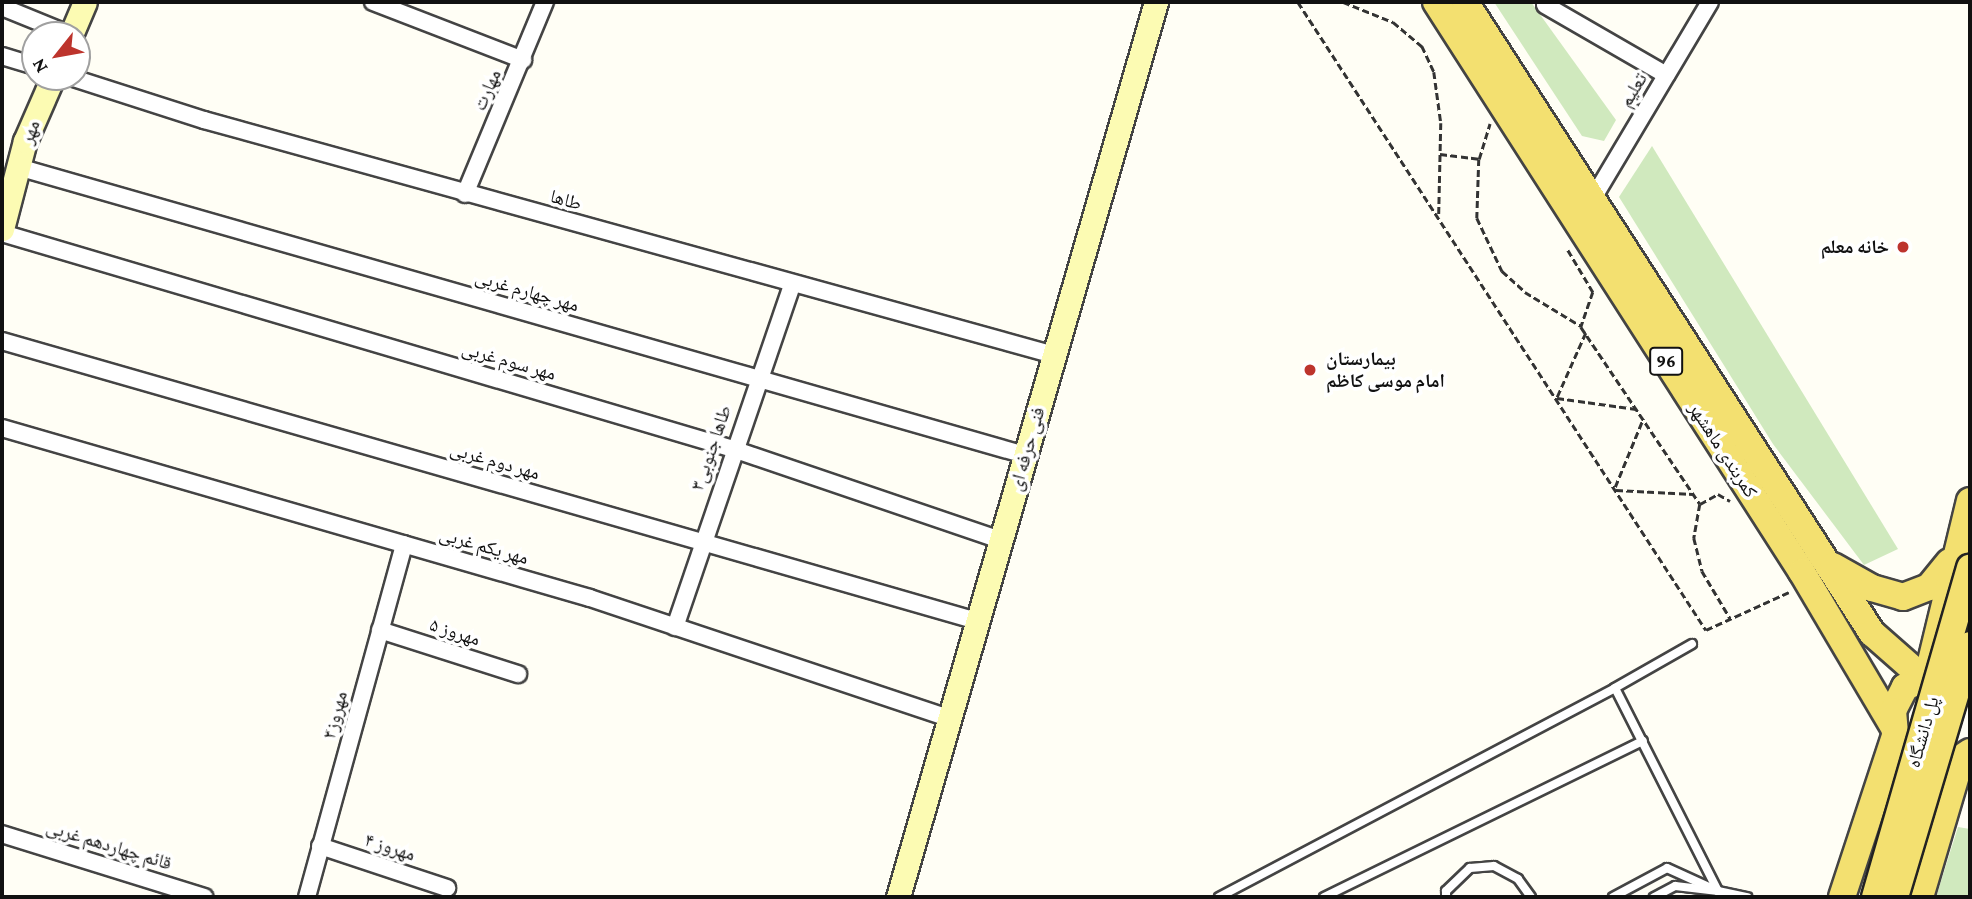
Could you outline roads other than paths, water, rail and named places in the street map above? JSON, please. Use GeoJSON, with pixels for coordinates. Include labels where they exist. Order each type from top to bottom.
{"type":"FeatureCollection","features":[{"type":"Feature","properties":{"kind":"main road","name":"کمربندی ماهشهر"},"geometry":{"type":"LineString","coordinates":[[1436,2],[1859,666],[1894,730]]}},
{"type":"Feature","properties":{"kind":"main road","name":"کمربندی ماهشهر"},"geometry":{"type":"LineString","coordinates":[[1465,2],[1832,566]]}},
{"type":"Feature","properties":{"kind":"main road"},"geometry":{"type":"LineString","coordinates":[[1842,897],[1894,730],[1897,698],[1925,676],[1937,628],[1962,561],[1970,501]]}},
{"type":"Feature","properties":{"kind":"main road"},"geometry":{"type":"LineString","coordinates":[[1832,566],[1872,588],[1903,597],[1929,587],[1962,561]]}},
{"type":"Feature","properties":{"kind":"main road","name":"پل دانشگاه"},"geometry":{"type":"LineString","coordinates":[[1875,897],[1962,561]]}},
{"type":"Feature","properties":{"kind":"main road","name":"96"},"geometry":{"type":"LineString","coordinates":[[1832,566],[1872,633],[1925,676],[1948,674],[1970,687]]}},
{"type":"Feature","properties":{"kind":"main road"},"geometry":{"type":"LineString","coordinates":[[1859,666],[1870,663],[1886,644]]}},
{"type":"Feature","properties":{"kind":"main road","name":"پل دانشگاه"},"geometry":{"type":"LineString","coordinates":[[1895,897],[1970,645]]}},
{"type":"Feature","properties":{"kind":"main road","name":"96"},"geometry":{"type":"LineString","coordinates":[[1894,730],[1920,761],[1943,765],[1967,756]]}},
{"type":"Feature","properties":{"kind":"main road","name":"96"},"geometry":{"type":"LineString","coordinates":[[1920,897],[1967,756]]}},
{"type":"Feature","properties":{"kind":"main road"},"geometry":{"type":"LineString","coordinates":[[1866,823],[1886,808],[1911,809],[1930,826],[1934,850]]}},
{"type":"Feature","properties":{"kind":"street"},"geometry":{"type":"LineString","coordinates":[[77,21],[85,2]]}},
{"type":"Feature","properties":{"kind":"street"},"geometry":{"type":"LineString","coordinates":[[373,2],[523,60]]}},
{"type":"Feature","properties":{"kind":"street","name":"مهارت"},"geometry":{"type":"LineString","coordinates":[[465,194],[545,2]]}},
{"type":"Feature","properties":{"kind":"street","name":"فنی حرفه ای"},"geometry":{"type":"LineString","coordinates":[[898,897],[1156,2]]}},
{"type":"Feature","properties":{"kind":"street","name":"تعلیم"},"geometry":{"type":"LineString","coordinates":[[1592,200],[1710,2]]}},
{"type":"Feature","properties":{"kind":"street"},"geometry":{"type":"LineString","coordinates":[[1545,5],[1666,75]]}},
{"type":"Feature","properties":{"kind":"street"},"geometry":{"type":"LineString","coordinates":[[2,6],[38,21]]}},
{"type":"Feature","properties":{"kind":"street"},"geometry":{"type":"LineString","coordinates":[[2,56],[21,62]]}},
{"type":"Feature","properties":{"kind":"street","name":"طاها"},"geometry":{"type":"LineString","coordinates":[[91,84],[204,120],[465,194],[1054,355]]}},
{"type":"Feature","properties":{"kind":"street","name":"مهر"},"geometry":{"type":"LineString","coordinates":[[2,231],[18,167],[48,91]]}},
{"type":"Feature","properties":{"kind":"street","name":"مهر چهارم غربی"},"geometry":{"type":"LineString","coordinates":[[18,167],[1025,455]]}},
{"type":"Feature","properties":{"kind":"street","name":"مهر سوم غربی"},"geometry":{"type":"LineString","coordinates":[[2,231],[733,449],[1000,540]]}},
{"type":"Feature","properties":{"kind":"street","name":"طاها جنوبی۳"},"geometry":{"type":"LineString","coordinates":[[676,626],[733,449],[792,285]]}},
{"type":"Feature","properties":{"kind":"street","name":"مهر دوم غربی"},"geometry":{"type":"LineString","coordinates":[[2,341],[977,621]]}},
{"type":"Feature","properties":{"kind":"street","name":"مهر یکم غربی"},"geometry":{"type":"LineString","coordinates":[[2,428],[676,626],[949,718]]}},
{"type":"Feature","properties":{"kind":"street","name":"مهروز۳"},"geometry":{"type":"LineString","coordinates":[[307,897],[404,544]]}},
{"type":"Feature","properties":{"kind":"street"},"geometry":{"type":"LineString","coordinates":[[1937,628],[1942,648],[1959,660],[1970,659]]}},
{"type":"Feature","properties":{"kind":"street","name":"مهروز ۵"},"geometry":{"type":"LineString","coordinates":[[380,630],[518,674]]}},
{"type":"Feature","properties":{"kind":"street","name":"قائم چهاردهم غربی"},"geometry":{"type":"LineString","coordinates":[[2,834],[204,897]]}},
{"type":"Feature","properties":{"kind":"street","name":"مهروز ۴"},"geometry":{"type":"LineString","coordinates":[[320,846],[447,888]]}},
{"type":"Feature","properties":{"kind":"lane"},"geometry":{"type":"LineString","coordinates":[[1219,897],[1615,688],[1692,644]]}},
{"type":"Feature","properties":{"kind":"lane"},"geometry":{"type":"LineString","coordinates":[[1615,688],[1717,894]]}},
{"type":"Feature","properties":{"kind":"lane"},"geometry":{"type":"LineString","coordinates":[[1324,897],[1643,741]]}},
{"type":"Feature","properties":{"kind":"lane"},"geometry":{"type":"LineString","coordinates":[[1446,897],[1446,891],[1470,868],[1494,866],[1518,879],[1531,897]]}},
{"type":"Feature","properties":{"kind":"lane"},"geometry":{"type":"LineString","coordinates":[[1614,897],[1667,868],[1717,894]]}},
{"type":"Feature","properties":{"kind":"lane"},"geometry":{"type":"LineString","coordinates":[[1654,897],[1675,886],[1747,897]]}},
{"type":"Feature","properties":{"kind":"place","name":"خانه معلم"},"geometry":{"type":"Point","coordinates":[1903,247]}},
{"type":"Feature","properties":{"kind":"place","name":"بیمارستان امام موسی کاظم"},"geometry":{"type":"Point","coordinates":[1310,370]}}]}
